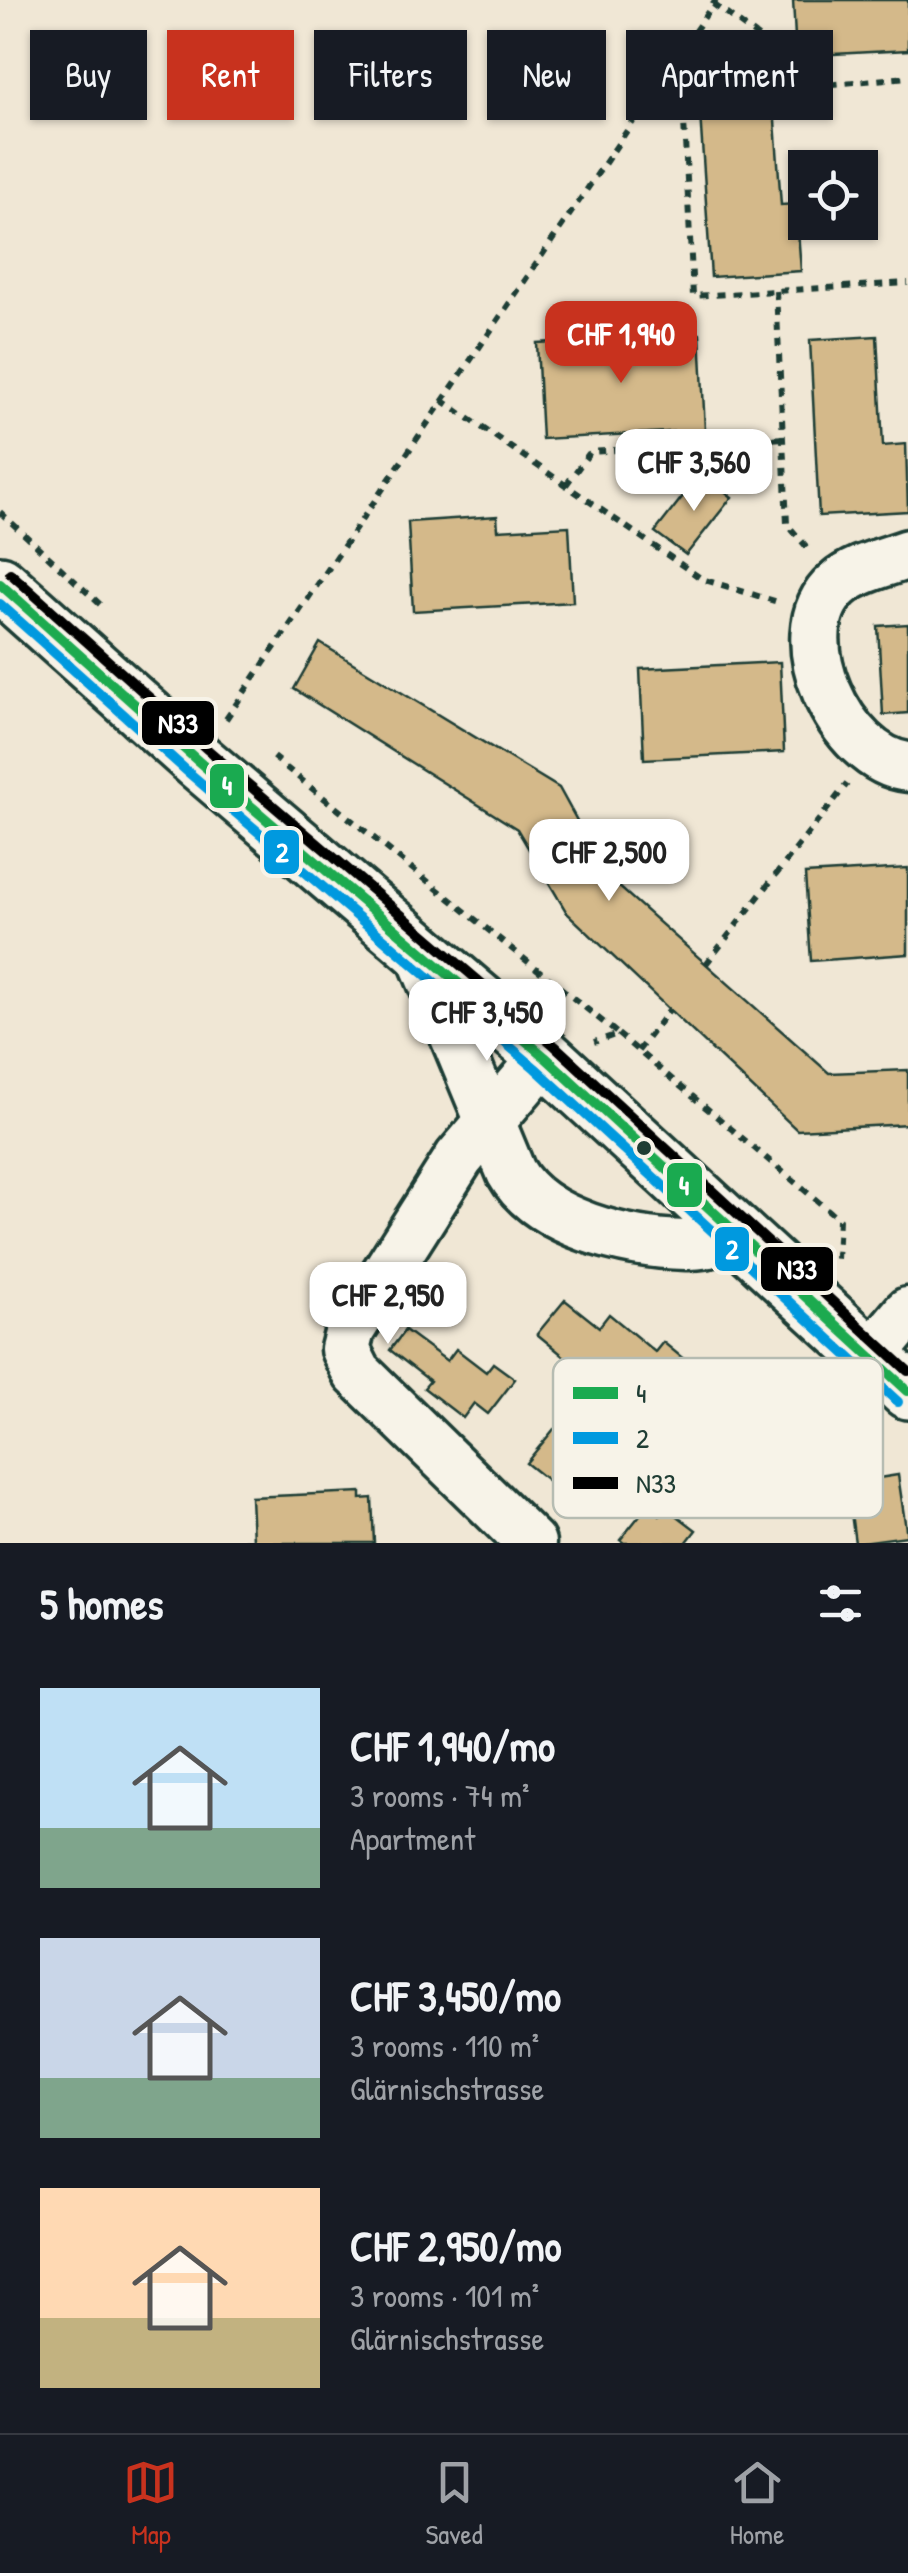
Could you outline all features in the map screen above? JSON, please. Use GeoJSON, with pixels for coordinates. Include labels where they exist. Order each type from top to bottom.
{"type":"FeatureCollection","features":[{"type":"Feature","properties":{"kind":"main road"},"geometry":{"type":"LineString","coordinates":[[0,584],[198,761],[545,1057],[872,1358]]}},
{"type":"Feature","properties":{"kind":"street"},"geometry":{"type":"LineString","coordinates":[[889,761],[836,712],[820,674],[827,598],[908,554]]}},
{"type":"Feature","properties":{"kind":"street"},"geometry":{"type":"LineString","coordinates":[[417,945],[520,1188],[551,1213],[645,1240],[688,1246],[740,1236]]}},
{"type":"Feature","properties":{"kind":"street"},"geometry":{"type":"LineString","coordinates":[[531,1543],[357,1372],[346,1349],[350,1330],[449,1173],[545,1057]]}},
{"type":"Feature","properties":{"kind":"street"},"geometry":{"type":"LineString","coordinates":[[889,1374],[908,1312]]}},
{"type":"Feature","properties":{"kind":"path"},"geometry":{"type":"LineString","coordinates":[[695,30],[714,2],[824,85],[908,77]]}},
{"type":"Feature","properties":{"kind":"path"},"geometry":{"type":"LineString","coordinates":[[226,719],[633,120]]}},
{"type":"Feature","properties":{"kind":"path"},"geometry":{"type":"LineString","coordinates":[[684,120],[693,296],[908,282]]}},
{"type":"Feature","properties":{"kind":"path"},"geometry":{"type":"LineString","coordinates":[[776,290],[787,524],[827,598]]}},
{"type":"Feature","properties":{"kind":"path"},"geometry":{"type":"LineString","coordinates":[[442,400],[702,579],[827,598]]}},
{"type":"Feature","properties":{"kind":"path"},"geometry":{"type":"LineString","coordinates":[[566,485],[590,452],[783,438]]}},
{"type":"Feature","properties":{"kind":"path"},"geometry":{"type":"LineString","coordinates":[[0,512],[113,616]]}},
{"type":"Feature","properties":{"kind":"path"},"geometry":{"type":"LineString","coordinates":[[212,706],[241,731]]}},
{"type":"Feature","properties":{"kind":"path"},"geometry":{"type":"LineString","coordinates":[[271,756],[618,1034],[839,1219]]}},
{"type":"Feature","properties":{"kind":"path"},"geometry":{"type":"LineString","coordinates":[[706,964],[889,761]]}},
{"type":"Feature","properties":{"kind":"path"},"geometry":{"type":"LineString","coordinates":[[638,1051],[670,1010]]}},
{"type":"Feature","properties":{"kind":"path"},"geometry":{"type":"LineString","coordinates":[[545,1057],[618,1034]]}},
{"type":"Feature","properties":{"kind":"building"},"geometry":{"type":"Polygon","coordinates":[[[793,0],[908,0],[908,50],[833,54],[833,30],[795,30],[793,0]]]}},
{"type":"Feature","properties":{"kind":"building"},"geometry":{"type":"Polygon","coordinates":[[[700,120],[775,120],[781,205],[788,205],[788,240],[799,240],[801,271],[711,277],[700,120]]]}},
{"type":"Feature","properties":{"kind":"building"},"geometry":{"type":"Polygon","coordinates":[[[700,334],[705,430],[542,439],[537,343],[700,334]]]}},
{"type":"Feature","properties":{"kind":"building"},"geometry":{"type":"Polygon","coordinates":[[[877,336],[883,446],[906,444],[908,511],[819,516],[810,340],[877,336]]]}},
{"type":"Feature","properties":{"kind":"building"},"geometry":{"type":"Polygon","coordinates":[[[701,473],[732,497],[686,555],[655,532],[701,473]]]}},
{"type":"Feature","properties":{"kind":"building"},"geometry":{"type":"Polygon","coordinates":[[[497,516],[498,530],[569,526],[573,602],[413,611],[408,522],[497,516]]]}},
{"type":"Feature","properties":{"kind":"building"},"geometry":{"type":"Polygon","coordinates":[[[908,624],[908,713],[883,715],[878,626],[908,624]]]}},
{"type":"Feature","properties":{"kind":"building"},"geometry":{"type":"Polygon","coordinates":[[[320,643],[559,788],[608,877],[829,1073],[908,1070],[908,1124],[797,1130],[567,913],[517,829],[294,689],[320,643]]]}},
{"type":"Feature","properties":{"kind":"building"},"geometry":{"type":"Polygon","coordinates":[[[780,662],[784,752],[644,759],[640,669],[780,662]]]}},
{"type":"Feature","properties":{"kind":"building"},"geometry":{"type":"Polygon","coordinates":[[[908,868],[908,954],[811,961],[805,874],[908,868]]]}},
{"type":"Feature","properties":{"kind":"building"},"geometry":{"type":"Polygon","coordinates":[[[565,1300],[599,1327],[609,1314],[655,1352],[663,1342],[682,1358],[566,1358],[537,1334],[565,1300]]]}},
{"type":"Feature","properties":{"kind":"building"},"geometry":{"type":"Polygon","coordinates":[[[405,1330],[447,1361],[456,1349],[486,1372],[493,1363],[515,1379],[488,1414],[474,1403],[463,1418],[424,1388],[430,1381],[390,1350],[405,1330]]]}},
{"type":"Feature","properties":{"kind":"building"},"geometry":{"type":"Polygon","coordinates":[[[553,1430],[553,1484],[526,1463],[553,1430]]]}},
{"type":"Feature","properties":{"kind":"building"},"geometry":{"type":"Polygon","coordinates":[[[898,1475],[907,1536],[855,1543],[852,1518],[883,1518],[883,1477],[898,1475]]]}},
{"type":"Feature","properties":{"kind":"building"},"geometry":{"type":"Polygon","coordinates":[[[361,1492],[361,1499],[372,1498],[374,1543],[246,1543],[253,1540],[251,1497],[361,1492]]]}},
{"type":"Feature","properties":{"kind":"building"},"geometry":{"type":"Polygon","coordinates":[[[638,1518],[680,1518],[696,1530],[686,1543],[620,1540],[638,1518]]]}},
{"type":"Feature","properties":{"kind":"transit line","name":"N33"},"geometry":{"type":"LineString","coordinates":[[10,573],[208,750],[555,1046],[908,1371]]}},
{"type":"Feature","properties":{"kind":"transit line","name":"4"},"geometry":{"type":"LineString","coordinates":[[0,584],[198,761],[545,1057],[872,1358]]}},
{"type":"Feature","properties":{"kind":"transit line","name":"2"},"geometry":{"type":"LineString","coordinates":[[0,604],[188,772],[535,1068],[850,1358]]}},
{"type":"Feature","properties":{"kind":"transit line","name":"4"},"geometry":{"type":"LineString","coordinates":[[883,1368],[908,1391]]}},
{"type":"Feature","properties":{"kind":"transit line","name":"2"},"geometry":{"type":"LineString","coordinates":[[883,1388],[898,1402]]}}]}
